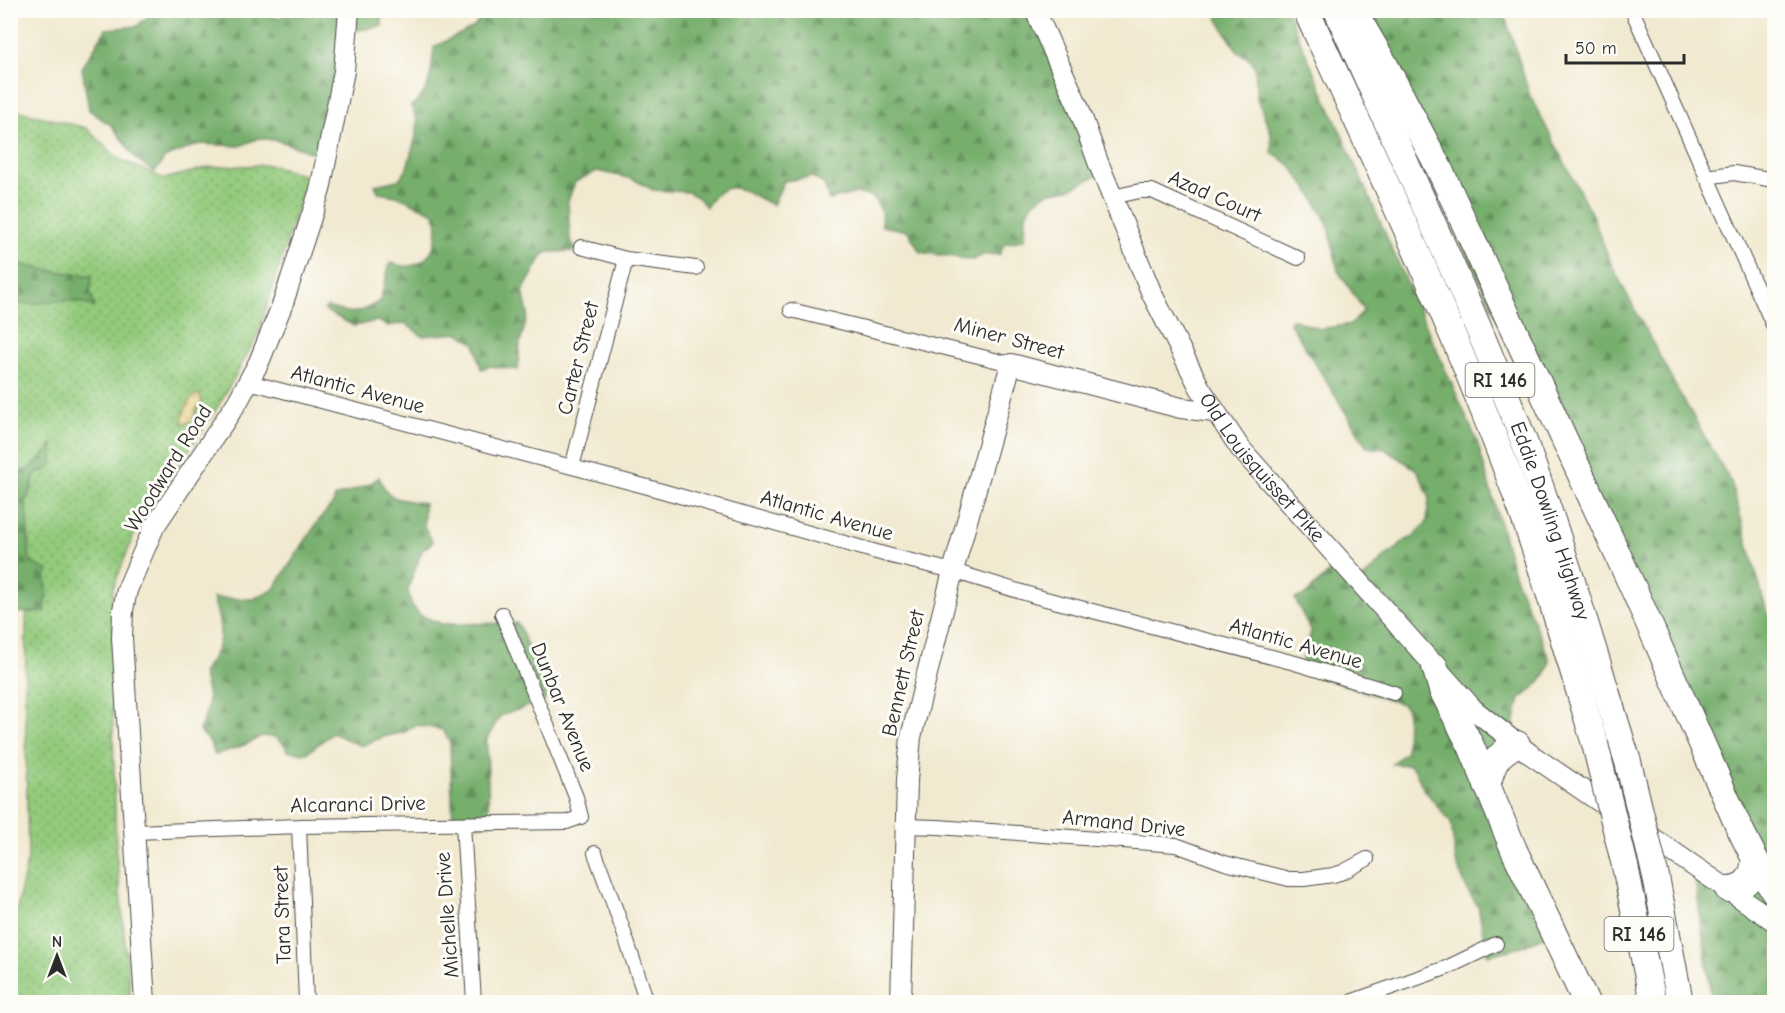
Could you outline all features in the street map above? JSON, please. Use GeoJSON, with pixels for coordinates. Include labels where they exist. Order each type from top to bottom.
{"type":"FeatureCollection","features":[{"type":"Feature","properties":{"kind":"highway","name":"Eddie Dowling Highway"},"geometry":{"type":"LineString","coordinates":[[1306,10],[1442,312],[1499,450],[1545,578],[1595,744],[1625,866],[1653,1002]]}},
{"type":"Feature","properties":{"kind":"highway","name":"Eddie Dowling Highway"},"geometry":{"type":"LineString","coordinates":[[1336,10],[1453,267],[1516,419],[1575,587],[1628,762],[1656,877],[1680,1002]]}},
{"type":"Feature","properties":{"kind":"highway"},"geometry":{"type":"LineString","coordinates":[[1353,10],[1385,65],[1439,168],[1640,603],[1737,824],[1774,891]]}},
{"type":"Feature","properties":{"kind":"highway"},"geometry":{"type":"LineString","coordinates":[[1435,667],[1442,690],[1471,746],[1514,850],[1586,1002]]}},
{"type":"Feature","properties":{"kind":"highway"},"geometry":{"type":"LineString","coordinates":[[1487,786],[1498,758],[1503,751],[1516,744]]}},
{"type":"Feature","properties":{"kind":"highway"},"geometry":{"type":"LineString","coordinates":[[1728,889],[1737,888],[1753,875],[1755,859]]}},
{"type":"Feature","properties":{"kind":"street","name":"Woodward Road"},"geometry":{"type":"LineString","coordinates":[[145,1002],[122,638],[124,602],[130,582],[154,527],[214,439],[249,382],[279,314],[320,190],[344,71],[349,10]]}},
{"type":"Feature","properties":{"kind":"street","name":"Old Louisquisset Pike"},"geometry":{"type":"LineString","coordinates":[[1035,10],[1078,106],[1152,294],[1186,363],[1214,412],[1240,448],[1473,709],[1516,744],[1774,921]]}},
{"type":"Feature","properties":{"kind":"street"},"geometry":{"type":"LineString","coordinates":[[1632,10],[1774,327]]}},
{"type":"Feature","properties":{"kind":"street"},"geometry":{"type":"LineString","coordinates":[[1706,177],[1734,173],[1774,180]]}},
{"type":"Feature","properties":{"kind":"street","name":"Azad Court"},"geometry":{"type":"LineString","coordinates":[[1112,197],[1152,191],[1298,258]]}},
{"type":"Feature","properties":{"kind":"street"},"geometry":{"type":"LineString","coordinates":[[581,247],[626,259],[696,268]]}},
{"type":"Feature","properties":{"kind":"street","name":"Carter Street"},"geometry":{"type":"LineString","coordinates":[[572,467],[626,259]]}},
{"type":"Feature","properties":{"kind":"street","name":"Miner Street"},"geometry":{"type":"LineString","coordinates":[[791,310],[1181,408],[1214,412]]}},
{"type":"Feature","properties":{"kind":"street","name":"Bennett Street"},"geometry":{"type":"LineString","coordinates":[[901,1002],[905,826],[911,737],[953,571],[1011,364]]}},
{"type":"Feature","properties":{"kind":"street","name":"Atlantic Avenue"},"geometry":{"type":"LineString","coordinates":[[249,382],[572,467],[887,555],[953,571],[1038,597],[1204,639],[1394,693]]}},
{"type":"Feature","properties":{"kind":"street","name":"Dunbar Avenue"},"geometry":{"type":"LineString","coordinates":[[502,614],[564,765],[581,817]]}},
{"type":"Feature","properties":{"kind":"street","name":"Alcaranci Drive"},"geometry":{"type":"LineString","coordinates":[[134,832],[299,826],[567,822],[581,817]]}},
{"type":"Feature","properties":{"kind":"street","name":"Michelle Drive"},"geometry":{"type":"LineString","coordinates":[[463,825],[474,1002]]}},
{"type":"Feature","properties":{"kind":"street","name":"Tara Street"},"geometry":{"type":"LineString","coordinates":[[299,826],[306,1002]]}},
{"type":"Feature","properties":{"kind":"street","name":"Armand Drive"},"geometry":{"type":"LineString","coordinates":[[905,826],[1176,845],[1225,862],[1289,879],[1333,875],[1367,859]]}},
{"type":"Feature","properties":{"kind":"street"},"geometry":{"type":"LineString","coordinates":[[595,853],[646,1002]]}},
{"type":"Feature","properties":{"kind":"street"},"geometry":{"type":"LineString","coordinates":[[1350,1002],[1446,968],[1496,944]]}},
{"type":"Feature","properties":{"kind":"green space"},"geometry":{"type":"Polygon","coordinates":[[[154,11],[252,11],[278,18],[293,11],[381,11],[382,26],[348,32],[326,158],[280,141],[259,138],[240,146],[199,144],[164,158],[154,172],[136,159],[112,126],[89,110],[82,68],[106,29],[137,26],[154,11]]]}},
{"type":"Feature","properties":{"kind":"green space"},"geometry":{"type":"Polygon","coordinates":[[[486,11],[1036,11],[1102,173],[1070,189],[1047,193],[1034,202],[1026,214],[1025,239],[1004,244],[1000,254],[983,255],[973,260],[920,252],[908,231],[882,226],[881,210],[873,197],[856,193],[829,200],[824,184],[812,177],[784,181],[773,205],[746,191],[730,188],[714,196],[706,207],[699,198],[688,192],[653,190],[633,179],[597,171],[575,182],[568,201],[570,241],[578,251],[548,252],[543,255],[523,291],[528,314],[520,343],[518,370],[490,366],[481,369],[475,344],[459,333],[422,336],[405,323],[388,326],[377,321],[354,326],[324,310],[327,307],[355,312],[372,306],[380,301],[390,263],[402,266],[418,264],[425,259],[434,246],[437,229],[434,213],[397,196],[379,193],[375,185],[398,180],[406,171],[416,136],[417,120],[411,106],[418,101],[427,87],[434,47],[474,27],[486,11]]]}},
{"type":"Feature","properties":{"kind":"green space"},"geometry":{"type":"Polygon","coordinates":[[[1217,11],[1287,11],[1477,441],[1514,574],[1550,661],[1539,683],[1520,699],[1515,719],[1514,745],[1510,750],[1488,750],[1487,781],[1547,936],[1514,949],[1487,955],[1478,906],[1468,892],[1456,862],[1451,823],[1423,788],[1415,770],[1410,765],[1392,764],[1406,752],[1407,709],[1402,704],[1300,669],[1311,632],[1295,599],[1305,595],[1336,566],[1356,585],[1402,542],[1413,537],[1427,522],[1429,496],[1417,470],[1385,449],[1367,447],[1290,323],[1292,319],[1320,329],[1352,324],[1364,310],[1338,271],[1329,227],[1312,195],[1290,165],[1272,153],[1271,133],[1257,98],[1255,68],[1251,60],[1238,52],[1218,20],[1217,11]]]}},
{"type":"Feature","properties":{"kind":"green space"},"geometry":{"type":"Polygon","coordinates":[[[1354,11],[1498,11],[1507,22],[1530,96],[1592,215],[1612,266],[1675,385],[1731,482],[1765,605],[1774,627],[1774,1002],[1712,1002],[1694,871],[1740,893],[1758,892],[1760,883],[1354,11]]]}},
{"type":"Feature","properties":{"kind":"green space"},"geometry":{"type":"Polygon","coordinates":[[[11,109],[86,128],[119,159],[165,179],[210,167],[270,165],[307,176],[258,335],[217,408],[138,525],[113,588],[116,852],[131,1002],[11,1002],[11,935],[28,858],[25,693],[27,581],[11,533],[11,109]]]}},
{"type":"Feature","properties":{"kind":"green space"},"geometry":{"type":"Polygon","coordinates":[[[11,262],[92,276],[90,293],[95,307],[68,301],[28,304],[11,302],[11,262]]]}},
{"type":"Feature","properties":{"kind":"green space"},"geometry":{"type":"Polygon","coordinates":[[[53,444],[52,465],[45,471],[36,472],[26,503],[30,562],[49,571],[45,576],[48,596],[45,599],[45,612],[11,613],[11,471],[18,472],[30,468],[53,444]]]}},
{"type":"Feature","properties":{"kind":"green space"},"geometry":{"type":"Polygon","coordinates":[[[379,477],[391,496],[424,503],[424,526],[433,542],[422,550],[408,589],[411,604],[420,615],[442,624],[517,623],[545,692],[546,700],[500,716],[487,739],[489,824],[453,826],[450,743],[443,730],[416,725],[405,732],[383,737],[361,746],[333,733],[307,753],[287,751],[285,745],[275,737],[261,736],[247,744],[215,755],[210,742],[199,730],[208,702],[202,673],[215,654],[220,637],[219,620],[213,598],[253,599],[273,590],[319,520],[333,504],[335,497],[370,484],[379,477]]]}},
{"type":"Feature","properties":{"kind":"sand"},"geometry":{"type":"Polygon","coordinates":[[[195,395],[199,395],[202,401],[192,421],[183,424],[186,408],[195,395]]]}}]}
